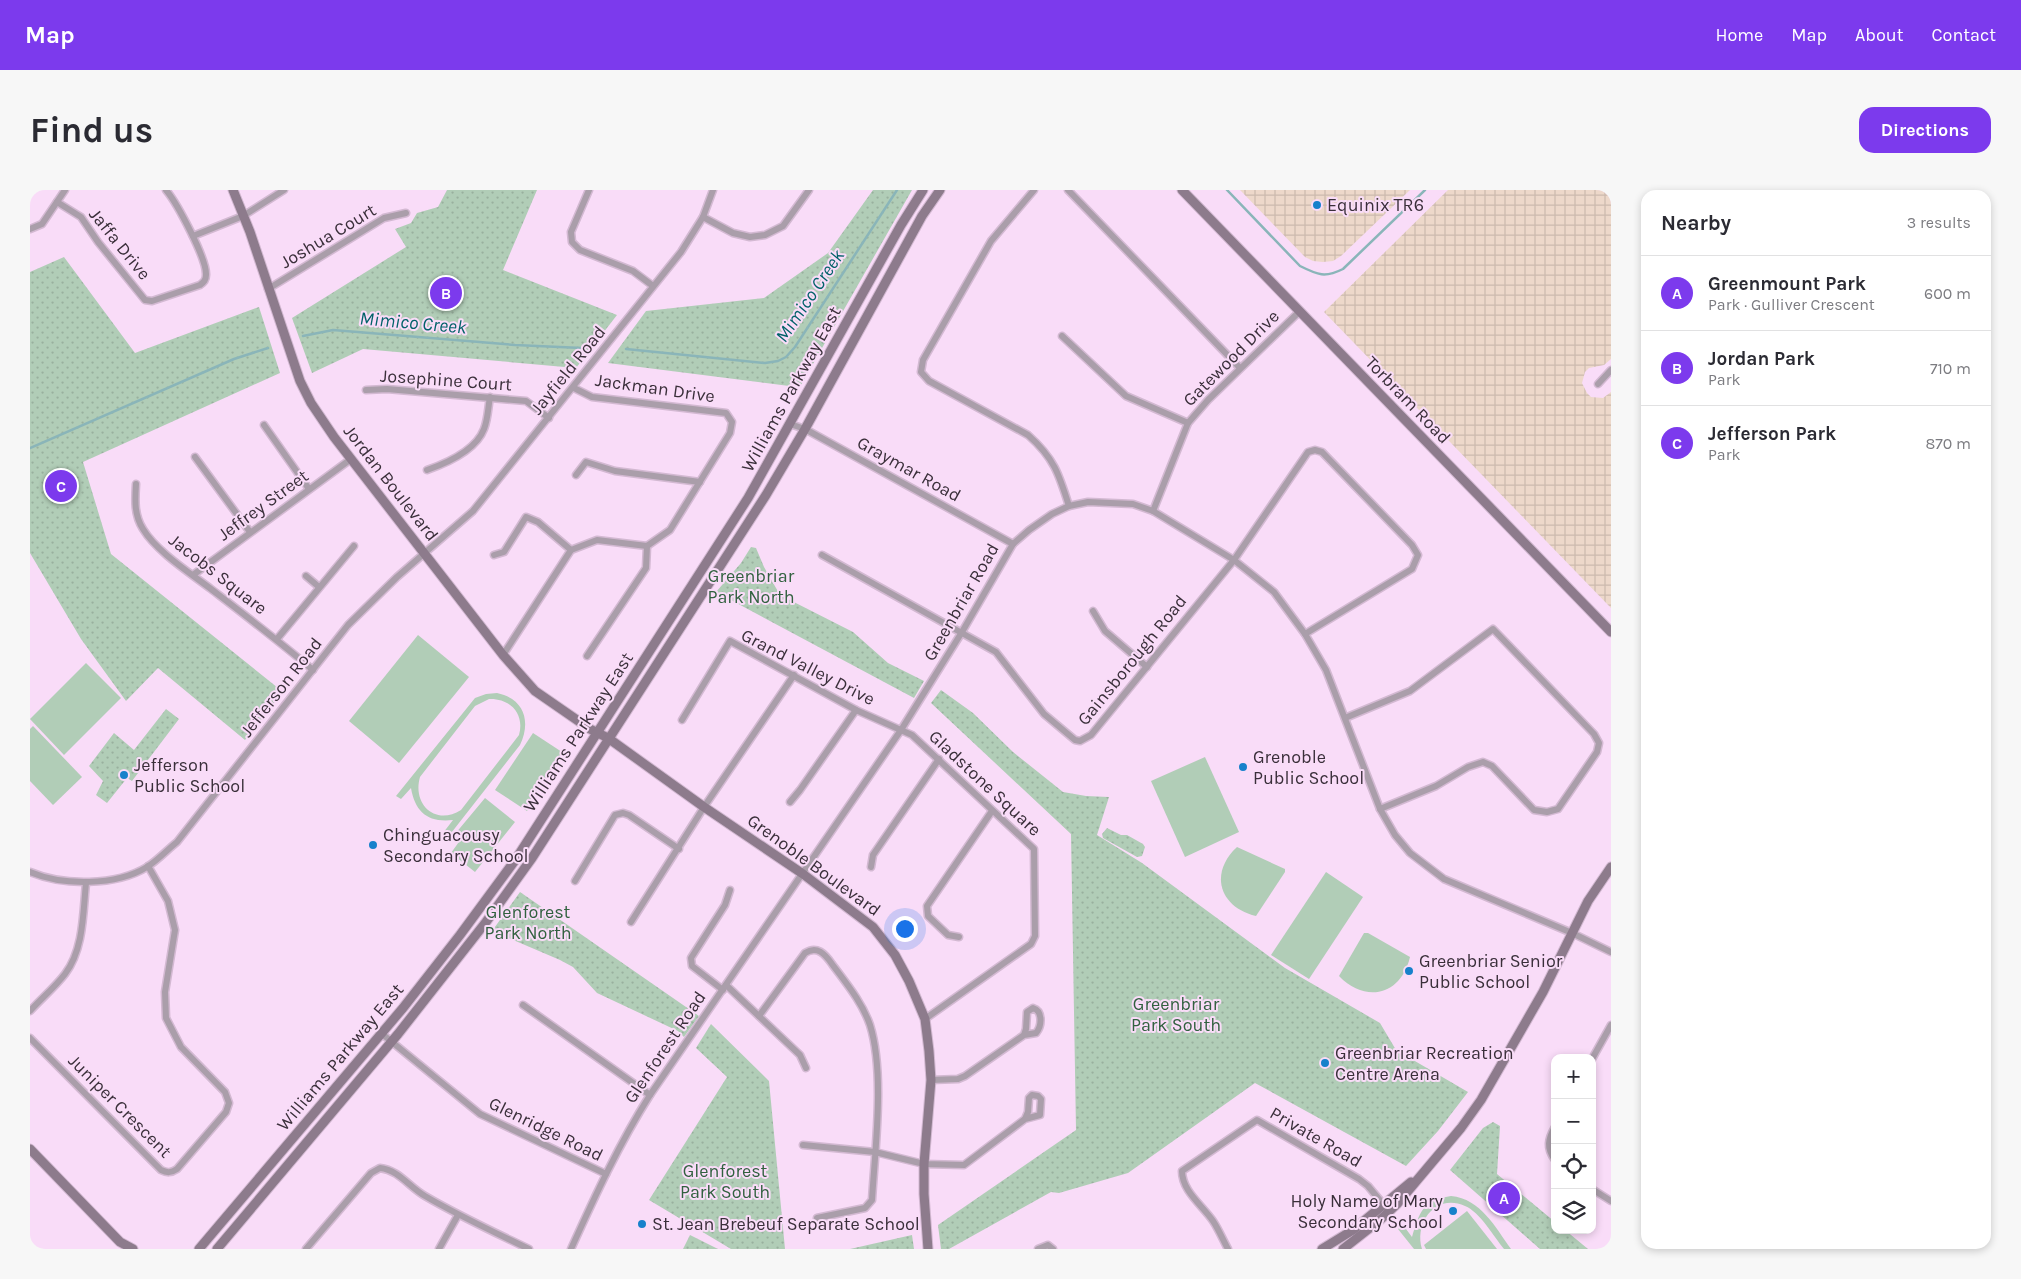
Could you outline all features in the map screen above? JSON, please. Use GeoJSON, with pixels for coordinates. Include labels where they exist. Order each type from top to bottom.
{"type":"FeatureCollection","features":[{"type":"Feature","properties":{"kind":"main road","name":"Jordan Boulevard"},"geometry":{"type":"LineString","coordinates":[[233,190],[300,381],[326,426],[503,655],[535,691],[608,738]]}},
{"type":"Feature","properties":{"kind":"main road","name":"Williams Parkway East"},"geometry":{"type":"LineString","coordinates":[[199,1249],[381,1034],[460,935],[516,859],[748,498],[923,190]]}},
{"type":"Feature","properties":{"kind":"main road","name":"Williams Parkway East"},"geometry":{"type":"LineString","coordinates":[[217,1249],[392,1042],[501,903],[547,835],[766,495],[805,429],[922,216],[940,190]]}},
{"type":"Feature","properties":{"kind":"main road","name":"Torbram Road"},"geometry":{"type":"LineString","coordinates":[[1182,190],[1611,632]]}},
{"type":"Feature","properties":{"kind":"main road","name":"Grenoble Boulevard"},"geometry":{"type":"LineString","coordinates":[[608,738],[704,807],[803,874],[873,928],[895,955],[909,981],[925,1019],[929,1051],[931,1080],[924,1164],[928,1249]]}},
{"type":"Feature","properties":{"kind":"main road"},"geometry":{"type":"LineString","coordinates":[[1343,1249],[1397,1204],[1430,1166],[1482,1100],[1543,992],[1588,901],[1611,867]]}},
{"type":"Feature","properties":{"kind":"main road"},"geometry":{"type":"LineString","coordinates":[[30,1149],[122,1245],[133,1249]]}},
{"type":"Feature","properties":{"kind":"main road"},"geometry":{"type":"LineString","coordinates":[[1322,1249],[1353,1230],[1430,1166]]}},
{"type":"Feature","properties":{"kind":"street"},"geometry":{"type":"LineString","coordinates":[[30,229],[42,224],[65,190]]}},
{"type":"Feature","properties":{"kind":"street","name":"Jaffa Drive"},"geometry":{"type":"LineString","coordinates":[[57,202],[81,217],[98,242],[145,300],[152,301],[200,285],[205,280],[206,273],[193,236],[173,198],[166,190]]}},
{"type":"Feature","properties":{"kind":"street"},"geometry":{"type":"LineString","coordinates":[[193,236],[243,216],[284,190]]}},
{"type":"Feature","properties":{"kind":"street"},"geometry":{"type":"LineString","coordinates":[[589,190],[572,232],[572,242],[580,250],[633,271],[653,286]]}},
{"type":"Feature","properties":{"kind":"street","name":"Jayfield Road"},"geometry":{"type":"LineString","coordinates":[[424,553],[474,511],[574,388],[681,252],[703,217],[713,190]]}},
{"type":"Feature","properties":{"kind":"street"},"geometry":{"type":"LineString","coordinates":[[703,217],[734,233],[750,237],[765,235],[783,226],[809,190]]}},
{"type":"Feature","properties":{"kind":"street"},"geometry":{"type":"LineString","coordinates":[[1034,190],[991,241],[923,360],[921,372],[929,381],[1028,435],[1051,458],[1069,506]]}},
{"type":"Feature","properties":{"kind":"street"},"geometry":{"type":"LineString","coordinates":[[1068,190],[1240,368]]}},
{"type":"Feature","properties":{"kind":"street","name":"Joshua Court"},"geometry":{"type":"LineString","coordinates":[[268,289],[384,218],[406,213]]}},
{"type":"Feature","properties":{"kind":"street","name":"Gatewood Drive"},"geometry":{"type":"LineString","coordinates":[[1153,511],[1188,424],[1208,400],[1299,312]]}},
{"type":"Feature","properties":{"kind":"street"},"geometry":{"type":"LineString","coordinates":[[1062,336],[1126,396],[1188,424]]}},
{"type":"Feature","properties":{"kind":"street"},"geometry":{"type":"LineString","coordinates":[[1598,384],[1611,370]]}},
{"type":"Feature","properties":{"kind":"street","name":"Jackman Drive"},"geometry":{"type":"LineString","coordinates":[[574,388],[592,397],[726,413],[732,422],[730,433],[670,530],[647,546]]}},
{"type":"Feature","properties":{"kind":"street","name":"Josephine Court"},"geometry":{"type":"LineString","coordinates":[[366,390],[388,389],[526,401],[549,418]]}},
{"type":"Feature","properties":{"kind":"street"},"geometry":{"type":"LineString","coordinates":[[427,470],[470,447],[477,440],[483,431],[490,397]]}},
{"type":"Feature","properties":{"kind":"street","name":"Graymar Road"},"geometry":{"type":"LineString","coordinates":[[790,424],[805,429],[1013,544]]}},
{"type":"Feature","properties":{"kind":"street"},"geometry":{"type":"LineString","coordinates":[[264,425],[309,489]]}},
{"type":"Feature","properties":{"kind":"street","name":"Gainsborough Road"},"geometry":{"type":"LineString","coordinates":[[962,632],[996,652],[1044,714],[1080,742],[1091,734],[1234,560],[1308,452],[1315,450],[1322,452],[1412,545],[1418,555],[1412,569],[1306,634]]}},
{"type":"Feature","properties":{"kind":"street"},"geometry":{"type":"LineString","coordinates":[[195,457],[250,532]]}},
{"type":"Feature","properties":{"kind":"street","name":"Jeffrey Street"},"geometry":{"type":"LineString","coordinates":[[193,575],[351,460]]}},
{"type":"Feature","properties":{"kind":"street"},"geometry":{"type":"LineString","coordinates":[[576,475],[586,462],[615,471],[700,482]]}},
{"type":"Feature","properties":{"kind":"street","name":"Jacobs Square"},"geometry":{"type":"LineString","coordinates":[[136,484],[136,509],[142,528],[160,548],[277,639],[313,670]]}},
{"type":"Feature","properties":{"kind":"street","name":"Greenbriar Road"},"geometry":{"type":"LineString","coordinates":[[803,874],[901,730],[962,632],[1013,544],[1038,523],[1069,506],[1088,502],[1114,502],[1133,504],[1153,511],[1234,560],[1274,592],[1306,634],[1326,670],[1380,809],[1395,835],[1410,853],[1444,878],[1572,933],[1611,952]]}},
{"type":"Feature","properties":{"kind":"street"},"geometry":{"type":"LineString","coordinates":[[494,555],[504,552],[526,517],[545,527],[571,550]]}},
{"type":"Feature","properties":{"kind":"street"},"geometry":{"type":"LineString","coordinates":[[503,655],[571,550],[597,540],[647,546],[646,568],[587,656]]}},
{"type":"Feature","properties":{"kind":"street"},"geometry":{"type":"LineString","coordinates":[[277,639],[354,546]]}},
{"type":"Feature","properties":{"kind":"street","name":"Jefferson Road"},"geometry":{"type":"LineString","coordinates":[[30,872],[42,877],[86,882],[108,880],[140,871],[148,866],[177,842],[348,626],[374,598],[424,553]]}},
{"type":"Feature","properties":{"kind":"street"},"geometry":{"type":"LineString","coordinates":[[822,555],[962,632]]}},
{"type":"Feature","properties":{"kind":"street"},"geometry":{"type":"LineString","coordinates":[[306,576],[319,587]]}},
{"type":"Feature","properties":{"kind":"street"},"geometry":{"type":"LineString","coordinates":[[1093,611],[1106,631],[1147,667]]}},
{"type":"Feature","properties":{"kind":"street"},"geometry":{"type":"LineString","coordinates":[[1345,718],[1410,691],[1493,629],[1594,734],[1599,743],[1596,752],[1558,809],[1547,812],[1534,810],[1492,766],[1482,762],[1468,767],[1436,786],[1380,809]]}},
{"type":"Feature","properties":{"kind":"street","name":"Grand Valley Drive"},"geometry":{"type":"LineString","coordinates":[[682,720],[730,641],[856,710],[901,730]]}},
{"type":"Feature","properties":{"kind":"street"},"geometry":{"type":"LineString","coordinates":[[631,922],[704,807],[794,676]]}},
{"type":"Feature","properties":{"kind":"street"},"geometry":{"type":"LineString","coordinates":[[790,802],[856,710]]}},
{"type":"Feature","properties":{"kind":"street","name":"Gladstone Square"},"geometry":{"type":"LineString","coordinates":[[901,730],[912,735],[939,759],[1034,849],[1035,936],[1031,944],[925,1019]]}},
{"type":"Feature","properties":{"kind":"street"},"geometry":{"type":"LineString","coordinates":[[871,867],[873,855],[939,759]]}},
{"type":"Feature","properties":{"kind":"street"},"geometry":{"type":"LineString","coordinates":[[959,937],[948,934],[928,916],[927,906],[992,811]]}},
{"type":"Feature","properties":{"kind":"street"},"geometry":{"type":"LineString","coordinates":[[575,881],[615,815],[622,813],[629,815],[679,849]]}},
{"type":"Feature","properties":{"kind":"street","name":"Juniper Crescent"},"geometry":{"type":"LineString","coordinates":[[30,1038],[161,1170],[166,1172],[173,1172],[177,1169],[226,1112],[228,1103],[225,1092],[181,1047],[166,1018],[165,992],[175,930],[168,901],[148,866]]}},
{"type":"Feature","properties":{"kind":"street","name":"Glenforest Road"},"geometry":{"type":"LineString","coordinates":[[571,1249],[606,1174],[631,1126],[650,1095],[803,874]]}},
{"type":"Feature","properties":{"kind":"street"},"geometry":{"type":"LineString","coordinates":[[30,1010],[66,973],[75,956],[79,940],[86,882]]}},
{"type":"Feature","properties":{"kind":"street"},"geometry":{"type":"LineString","coordinates":[[730,890],[725,905],[691,958],[692,966],[724,988],[759,1016],[800,1056],[806,1068]]}},
{"type":"Feature","properties":{"kind":"street"},"geometry":{"type":"LineString","coordinates":[[759,1016],[805,953],[810,949],[818,950],[826,956],[857,998],[870,1025],[876,1054],[877,1075],[872,1200],[865,1208],[817,1218]]}},
{"type":"Feature","properties":{"kind":"street"},"geometry":{"type":"LineString","coordinates":[[522,1005],[650,1095]]}},
{"type":"Feature","properties":{"kind":"street"},"geometry":{"type":"LineString","coordinates":[[1595,1054],[1611,1025]]}},
{"type":"Feature","properties":{"kind":"street","name":"Glenridge Road"},"geometry":{"type":"LineString","coordinates":[[381,1034],[480,1114],[606,1174]]}},
{"type":"Feature","properties":{"kind":"street"},"geometry":{"type":"LineString","coordinates":[[931,1080],[958,1079],[966,1076],[1024,1035]]}},
{"type":"Feature","properties":{"kind":"street"},"geometry":{"type":"LineString","coordinates":[[803,1145],[875,1152],[924,1164],[964,1165],[1025,1119]]}},
{"type":"Feature","properties":{"kind":"street","name":"Private Road"},"geometry":{"type":"LineString","coordinates":[[1228,1249],[1213,1221],[1198,1204],[1182,1180],[1182,1171],[1257,1120],[1359,1179],[1368,1186],[1383,1204]]}},
{"type":"Feature","properties":{"kind":"street"},"geometry":{"type":"LineString","coordinates":[[1551,1137],[1548,1144],[1551,1154]]}},
{"type":"Feature","properties":{"kind":"street"},"geometry":{"type":"LineString","coordinates":[[306,1249],[371,1173],[380,1168],[390,1169],[422,1195],[458,1215],[529,1249]]}},
{"type":"Feature","properties":{"kind":"street"},"geometry":{"type":"LineString","coordinates":[[1596,1192],[1606,1200],[1611,1201]]}},
{"type":"Feature","properties":{"kind":"street"},"geometry":{"type":"LineString","coordinates":[[439,1249],[458,1215]]}},
{"type":"Feature","properties":{"kind":"street"},"geometry":{"type":"LineString","coordinates":[[1038,1249],[1048,1246],[1053,1249]]}},
{"type":"Feature","properties":{"kind":"shaded area"},"geometry":{"type":"Polygon","coordinates":[[[1240,190],[1410,190],[1341,256],[1333,261],[1323,262],[1313,261],[1305,257],[1240,190]]]}},
{"type":"Feature","properties":{"kind":"shaded area"},"geometry":{"type":"Polygon","coordinates":[[[1448,190],[1611,190],[1611,359],[1604,365],[1589,368],[1585,372],[1582,383],[1591,397],[1603,398],[1611,392],[1611,608],[1324,312],[1448,190]]]}},
{"type":"Feature","properties":{"kind":"green space"},"geometry":{"type":"Polygon","coordinates":[[[447,190],[537,190],[503,270],[617,315],[576,368],[363,349],[312,373],[292,318],[406,247],[395,229],[411,223],[417,213],[438,207],[447,190]]]}},
{"type":"Feature","properties":{"kind":"green space"},"geometry":{"type":"Polygon","coordinates":[[[873,190],[912,190],[801,385],[797,387],[608,363],[646,311],[764,298],[828,253],[873,190]]]}},
{"type":"Feature","properties":{"kind":"green space"},"geometry":{"type":"Polygon","coordinates":[[[64,257],[135,353],[259,307],[280,373],[83,462],[111,554],[283,692],[245,740],[158,668],[126,701],[81,639],[30,553],[30,272],[64,257]]]}},
{"type":"Feature","properties":{"kind":"green space","name":"Greenbriar Park North"},"geometry":{"type":"Polygon","coordinates":[[[751,547],[756,548],[764,567],[780,595],[853,632],[888,663],[924,681],[914,698],[716,592],[741,563],[751,547]]]}},
{"type":"Feature","properties":{"kind":"green space"},"geometry":{"type":"Polygon","coordinates":[[[418,635],[469,677],[399,763],[349,721],[418,635]]]}},
{"type":"Feature","properties":{"kind":"green space"},"geometry":{"type":"Polygon","coordinates":[[[86,663],[121,698],[64,755],[30,719],[86,663]]]}},
{"type":"Feature","properties":{"kind":"green space","name":"Greenbriar Park South"},"geometry":{"type":"Polygon","coordinates":[[[941,690],[973,713],[1013,752],[1063,792],[1109,797],[1097,835],[1142,863],[1285,968],[1380,1023],[1396,1050],[1468,1092],[1438,1131],[1406,1166],[1255,1083],[1128,1173],[1059,1193],[1051,1192],[949,1249],[941,1249],[938,1225],[1076,1130],[1071,834],[931,703],[941,690]]]}},
{"type":"Feature","properties":{"kind":"green space"},"geometry":{"type":"Polygon","coordinates":[[[497,693],[514,700],[523,713],[525,720],[523,736],[520,745],[448,837],[443,833],[453,820],[436,820],[424,814],[416,804],[411,788],[401,799],[396,796],[475,698],[497,693]],[[489,699],[475,706],[420,777],[418,787],[420,796],[428,810],[443,816],[461,810],[519,735],[520,720],[518,714],[509,704],[497,699],[489,699]]]}},
{"type":"Feature","properties":{"kind":"green space"},"geometry":{"type":"Polygon","coordinates":[[[166,709],[179,719],[132,781],[127,778],[107,803],[96,795],[103,781],[89,766],[114,733],[134,750],[166,709]]]}},
{"type":"Feature","properties":{"kind":"green space"},"geometry":{"type":"Polygon","coordinates":[[[33,726],[82,777],[53,805],[30,781],[30,729],[33,726]]]}},
{"type":"Feature","properties":{"kind":"green space"},"geometry":{"type":"Polygon","coordinates":[[[533,733],[565,754],[527,811],[495,790],[533,733]]]}},
{"type":"Feature","properties":{"kind":"green space"},"geometry":{"type":"Polygon","coordinates":[[[1205,757],[1239,832],[1185,857],[1151,781],[1205,757]]]}},
{"type":"Feature","properties":{"kind":"green space"},"geometry":{"type":"Polygon","coordinates":[[[485,798],[515,822],[475,872],[451,853],[461,839],[455,834],[485,798]]]}},
{"type":"Feature","properties":{"kind":"green space"},"geometry":{"type":"Polygon","coordinates":[[[1107,828],[1121,835],[1127,835],[1143,844],[1145,847],[1142,856],[1137,857],[1103,838],[1102,834],[1107,828]]]}},
{"type":"Feature","properties":{"kind":"green space"},"geometry":{"type":"Polygon","coordinates":[[[1237,847],[1285,869],[1285,872],[1256,916],[1243,912],[1233,905],[1226,897],[1222,888],[1223,867],[1228,857],[1237,847]]]}},
{"type":"Feature","properties":{"kind":"green space"},"geometry":{"type":"Polygon","coordinates":[[[1326,872],[1363,897],[1309,979],[1271,955],[1326,872]]]}},
{"type":"Feature","properties":{"kind":"green space","name":"Glenforest Park North"},"geometry":{"type":"Polygon","coordinates":[[[520,892],[699,1016],[684,1037],[678,1031],[597,993],[573,967],[492,931],[520,892]]]}},
{"type":"Feature","properties":{"kind":"green space"},"geometry":{"type":"Polygon","coordinates":[[[1364,933],[1368,933],[1410,957],[1399,980],[1391,987],[1381,991],[1360,990],[1349,985],[1339,976],[1364,933]]]}},
{"type":"Feature","properties":{"kind":"green space","name":"Glenforest Park South"},"geometry":{"type":"Polygon","coordinates":[[[711,1024],[769,1081],[785,1249],[731,1249],[649,1200],[727,1077],[696,1048],[711,1024]]]}},
{"type":"Feature","properties":{"kind":"green space"},"geometry":{"type":"Polygon","coordinates":[[[1493,1122],[1500,1126],[1497,1174],[1551,1219],[1551,1234],[1570,1234],[1588,1249],[1540,1249],[1450,1170],[1483,1128],[1493,1122]]]}},
{"type":"Feature","properties":{"kind":"green space"},"geometry":{"type":"Polygon","coordinates":[[[1451,1196],[1462,1198],[1479,1208],[1493,1223],[1511,1249],[1504,1249],[1471,1209],[1454,1203],[1445,1203],[1430,1212],[1424,1220],[1420,1239],[1422,1249],[1414,1249],[1398,1229],[1403,1225],[1412,1237],[1417,1220],[1428,1204],[1451,1196]]]}},
{"type":"Feature","properties":{"kind":"green space"},"geometry":{"type":"Polygon","coordinates":[[[1467,1211],[1497,1249],[1426,1249],[1424,1245],[1467,1211]]]}},
{"type":"Feature","properties":{"kind":"green space"},"geometry":{"type":"Polygon","coordinates":[[[690,1235],[718,1249],[683,1249],[690,1235]]]}},
{"type":"Feature","properties":{"kind":"green space"},"geometry":{"type":"Polygon","coordinates":[[[912,1235],[914,1249],[850,1249],[912,1235]]]}},
{"type":"Feature","properties":{"kind":"waterway","name":"Mimico Creek"},"geometry":{"type":"LineString","coordinates":[[626,349],[765,363],[778,361],[786,357],[795,347],[897,190]]}},
{"type":"Feature","properties":{"kind":"waterway","name":"Mimico Creek"},"geometry":{"type":"LineString","coordinates":[[1227,190],[1300,266],[1312,272],[1322,274],[1331,274],[1343,269],[1425,190]]}},
{"type":"Feature","properties":{"kind":"waterway","name":"Mimico Creek"},"geometry":{"type":"LineString","coordinates":[[303,336],[333,330],[515,345],[582,348]]}},
{"type":"Feature","properties":{"kind":"waterway","name":"Mimico Creek"},"geometry":{"type":"LineString","coordinates":[[30,448],[234,359],[268,348]]}},
{"type":"Feature","properties":{"kind":"place","name":"Equinix TR6"},"geometry":{"type":"Point","coordinates":[1317,205]}},
{"type":"Feature","properties":{"kind":"place","name":"Jordan Park"},"geometry":{"type":"Point","coordinates":[446,293]}},
{"type":"Feature","properties":{"kind":"place","name":"Jefferson Park"},"geometry":{"type":"Point","coordinates":[61,486]}},
{"type":"Feature","properties":{"kind":"place","name":"Grenoble Public School"},"geometry":{"type":"Point","coordinates":[1243,767]}},
{"type":"Feature","properties":{"kind":"place","name":"Jefferson Public School"},"geometry":{"type":"Point","coordinates":[124,775]}},
{"type":"Feature","properties":{"kind":"place","name":"Chinguacousy Secondary School"},"geometry":{"type":"Point","coordinates":[373,845]}},
{"type":"Feature","properties":{"kind":"place","name":"Greenbriar Senior Public School"},"geometry":{"type":"Point","coordinates":[1409,971]}},
{"type":"Feature","properties":{"kind":"place","name":"Greenbriar Recreation Centre Arena"},"geometry":{"type":"Point","coordinates":[1325,1063]}},
{"type":"Feature","properties":{"kind":"place","name":"Greenmount Park"},"geometry":{"type":"Point","coordinates":[1504,1198]}},
{"type":"Feature","properties":{"kind":"place","name":"Holy Name of Mary Secondary School"},"geometry":{"type":"Point","coordinates":[1453,1211]}},
{"type":"Feature","properties":{"kind":"place","name":"St. Jean Brebeuf Separate School"},"geometry":{"type":"Point","coordinates":[642,1224]}}]}
